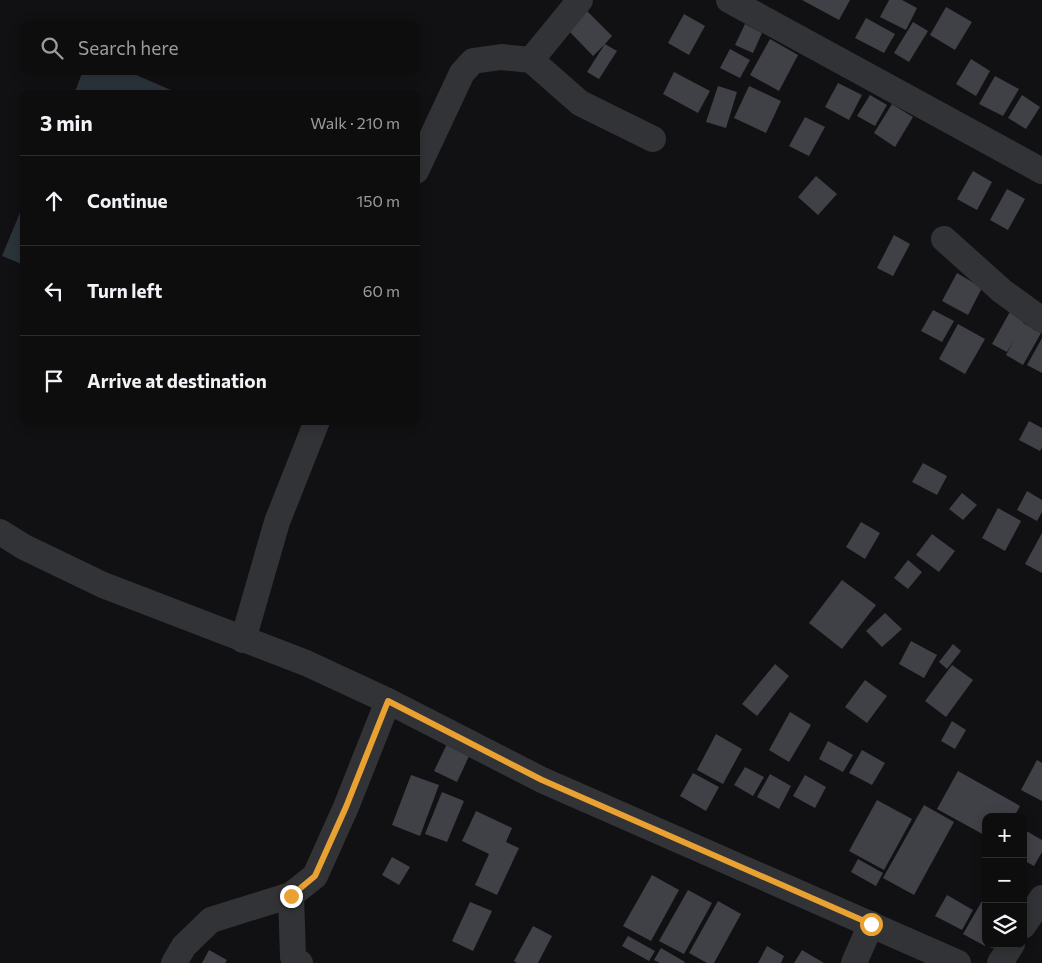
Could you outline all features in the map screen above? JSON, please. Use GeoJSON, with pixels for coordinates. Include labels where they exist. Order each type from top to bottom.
{"type":"FeatureCollection","features":[{"type":"Feature","properties":{"kind":"street"},"geometry":{"type":"LineString","coordinates":[[531,60],[580,0]]}},
{"type":"Feature","properties":{"kind":"street"},"geometry":{"type":"LineString","coordinates":[[729,0],[1042,171]]}},
{"type":"Feature","properties":{"kind":"street"},"geometry":{"type":"LineString","coordinates":[[420,162],[462,73],[473,61],[501,57],[531,60],[580,103],[653,139]]}},
{"type":"Feature","properties":{"kind":"street"},"geometry":{"type":"LineString","coordinates":[[944,239],[1002,291],[1042,320]]}},
{"type":"Feature","properties":{"kind":"street"},"geometry":{"type":"LineString","coordinates":[[243,640],[277,522],[315,425]]}},
{"type":"Feature","properties":{"kind":"street"},"geometry":{"type":"LineString","coordinates":[[0,532],[24,547],[103,585],[306,663],[388,701],[542,780],[958,963]]}},
{"type":"Feature","properties":{"kind":"street"},"geometry":{"type":"LineString","coordinates":[[174,963],[184,946],[211,920],[291,896],[315,876],[346,807],[388,701]]}},
{"type":"Feature","properties":{"kind":"street"},"geometry":{"type":"LineString","coordinates":[[291,896],[293,957],[300,963]]}},
{"type":"Feature","properties":{"kind":"street"},"geometry":{"type":"LineString","coordinates":[[1027,920],[1042,898]]}},
{"type":"Feature","properties":{"kind":"street"},"geometry":{"type":"LineString","coordinates":[[854,963],[871,924]]}},
{"type":"Feature","properties":{"kind":"street"},"geometry":{"type":"LineString","coordinates":[[1000,963],[1009,948]]}},
{"type":"Feature","properties":{"kind":"shaded area"},"geometry":{"type":"Polygon","coordinates":[[[81,75],[136,75],[171,90],[76,90],[81,75]]]}},
{"type":"Feature","properties":{"kind":"shaded area"},"geometry":{"type":"Polygon","coordinates":[[[20,213],[20,263],[2,256],[20,213]]]}},
{"type":"Feature","properties":{"kind":"building"},"geometry":{"type":"Polygon","coordinates":[[[802,0],[850,0],[839,20],[802,0]]]}},
{"type":"Feature","properties":{"kind":"building"},"geometry":{"type":"Polygon","coordinates":[[[889,0],[902,0],[917,8],[906,30],[880,17],[889,0]]]}},
{"type":"Feature","properties":{"kind":"building"},"geometry":{"type":"Polygon","coordinates":[[[946,7],[972,22],[955,50],[930,35],[946,7]]]}},
{"type":"Feature","properties":{"kind":"building"},"geometry":{"type":"Polygon","coordinates":[[[587,11],[612,36],[593,56],[568,30],[587,11]]]}},
{"type":"Feature","properties":{"kind":"building"},"geometry":{"type":"Polygon","coordinates":[[[684,14],[705,26],[689,55],[668,43],[684,14]]]}},
{"type":"Feature","properties":{"kind":"building"},"geometry":{"type":"Polygon","coordinates":[[[866,18],[895,34],[884,53],[855,38],[866,18]]]}},
{"type":"Feature","properties":{"kind":"building"},"geometry":{"type":"Polygon","coordinates":[[[913,22],[928,31],[909,62],[894,53],[913,22]]]}},
{"type":"Feature","properties":{"kind":"building"},"geometry":{"type":"Polygon","coordinates":[[[745,24],[762,33],[753,53],[735,45],[745,24]]]}},
{"type":"Feature","properties":{"kind":"building"},"geometry":{"type":"Polygon","coordinates":[[[770,39],[798,55],[779,91],[750,75],[770,39]]]}},
{"type":"Feature","properties":{"kind":"building"},"geometry":{"type":"Polygon","coordinates":[[[605,44],[617,51],[599,79],[587,72],[605,44]]]}},
{"type":"Feature","properties":{"kind":"building"},"geometry":{"type":"Polygon","coordinates":[[[730,49],[750,60],[740,78],[720,68],[730,49]]]}},
{"type":"Feature","properties":{"kind":"building"},"geometry":{"type":"Polygon","coordinates":[[[971,59],[990,71],[976,96],[956,84],[971,59]]]}},
{"type":"Feature","properties":{"kind":"building"},"geometry":{"type":"Polygon","coordinates":[[[674,72],[710,91],[698,113],[663,94],[674,72]]]}},
{"type":"Feature","properties":{"kind":"building"},"geometry":{"type":"Polygon","coordinates":[[[995,76],[1019,89],[1003,116],[979,104],[995,76]]]}},
{"type":"Feature","properties":{"kind":"building"},"geometry":{"type":"Polygon","coordinates":[[[838,83],[862,95],[849,120],[825,107],[838,83]]]}},
{"type":"Feature","properties":{"kind":"building"},"geometry":{"type":"Polygon","coordinates":[[[718,86],[737,92],[726,128],[706,122],[718,86]]]}},
{"type":"Feature","properties":{"kind":"building"},"geometry":{"type":"Polygon","coordinates":[[[749,86],[781,101],[766,133],[734,118],[749,86]]]}},
{"type":"Feature","properties":{"kind":"building"},"geometry":{"type":"Polygon","coordinates":[[[870,95],[887,105],[875,126],[857,116],[870,95]]]}},
{"type":"Feature","properties":{"kind":"building"},"geometry":{"type":"Polygon","coordinates":[[[1022,95],[1040,107],[1026,129],[1008,118],[1022,95]]]}},
{"type":"Feature","properties":{"kind":"building"},"geometry":{"type":"Polygon","coordinates":[[[892,104],[913,117],[895,147],[874,133],[892,104]]]}},
{"type":"Feature","properties":{"kind":"building"},"geometry":{"type":"Polygon","coordinates":[[[805,117],[825,127],[809,156],[789,146],[805,117]]]}},
{"type":"Feature","properties":{"kind":"building"},"geometry":{"type":"Polygon","coordinates":[[[973,171],[992,182],[977,210],[957,199],[973,171]]]}},
{"type":"Feature","properties":{"kind":"building"},"geometry":{"type":"Polygon","coordinates":[[[816,176],[837,194],[818,215],[798,197],[816,176]]]}},
{"type":"Feature","properties":{"kind":"building"},"geometry":{"type":"Polygon","coordinates":[[[1007,189],[1025,199],[1008,230],[990,220],[1007,189]]]}},
{"type":"Feature","properties":{"kind":"building"},"geometry":{"type":"Polygon","coordinates":[[[894,235],[910,244],[893,276],[877,268],[894,235]]]}},
{"type":"Feature","properties":{"kind":"building"},"geometry":{"type":"Polygon","coordinates":[[[957,273],[982,288],[968,315],[942,301],[957,273]]]}},
{"type":"Feature","properties":{"kind":"building"},"geometry":{"type":"Polygon","coordinates":[[[1012,308],[1026,316],[1023,323],[1041,333],[1023,365],[1006,355],[1015,338],[1007,352],[992,344],[1012,308]]]}},
{"type":"Feature","properties":{"kind":"building"},"geometry":{"type":"Polygon","coordinates":[[[933,310],[954,321],[942,342],[921,331],[933,310]]]}},
{"type":"Feature","properties":{"kind":"building"},"geometry":{"type":"Polygon","coordinates":[[[958,324],[985,339],[965,374],[939,359],[958,324]]]}},
{"type":"Feature","properties":{"kind":"building"},"geometry":{"type":"Polygon","coordinates":[[[1042,338],[1042,373],[1027,365],[1042,338]]]}},
{"type":"Feature","properties":{"kind":"building"},"geometry":{"type":"Polygon","coordinates":[[[1029,421],[1042,428],[1042,447],[1040,451],[1019,440],[1029,421]]]}},
{"type":"Feature","properties":{"kind":"building"},"geometry":{"type":"Polygon","coordinates":[[[923,463],[947,476],[937,495],[912,482],[923,463]]]}},
{"type":"Feature","properties":{"kind":"building"},"geometry":{"type":"Polygon","coordinates":[[[1027,491],[1042,500],[1042,512],[1037,521],[1017,510],[1027,491]]]}},
{"type":"Feature","properties":{"kind":"building"},"geometry":{"type":"Polygon","coordinates":[[[962,493],[977,505],[963,520],[949,509],[962,493]]]}},
{"type":"Feature","properties":{"kind":"building"},"geometry":{"type":"Polygon","coordinates":[[[998,508],[1021,521],[1005,551],[982,538],[998,508]]]}},
{"type":"Feature","properties":{"kind":"building"},"geometry":{"type":"Polygon","coordinates":[[[861,522],[880,533],[865,559],[846,547],[861,522]]]}},
{"type":"Feature","properties":{"kind":"building"},"geometry":{"type":"Polygon","coordinates":[[[1042,533],[1042,573],[1025,564],[1042,533]]]}},
{"type":"Feature","properties":{"kind":"building"},"geometry":{"type":"Polygon","coordinates":[[[932,534],[955,551],[939,572],[916,555],[932,534]]]}},
{"type":"Feature","properties":{"kind":"building"},"geometry":{"type":"Polygon","coordinates":[[[908,560],[922,572],[908,589],[894,578],[908,560]]]}},
{"type":"Feature","properties":{"kind":"building"},"geometry":{"type":"Polygon","coordinates":[[[842,580],[876,605],[842,649],[809,623],[842,580]]]}},
{"type":"Feature","properties":{"kind":"building"},"geometry":{"type":"Polygon","coordinates":[[[885,613],[902,629],[882,647],[866,631],[885,613]]]}},
{"type":"Feature","properties":{"kind":"building"},"geometry":{"type":"Polygon","coordinates":[[[911,641],[937,655],[924,678],[899,664],[911,641]]]}},
{"type":"Feature","properties":{"kind":"building"},"geometry":{"type":"Polygon","coordinates":[[[953,644],[961,651],[947,669],[939,662],[953,644]]]}},
{"type":"Feature","properties":{"kind":"building"},"geometry":{"type":"Polygon","coordinates":[[[775,664],[789,676],[757,716],[742,704],[775,664]]]}},
{"type":"Feature","properties":{"kind":"building"},"geometry":{"type":"Polygon","coordinates":[[[952,665],[973,680],[946,717],[925,701],[952,665]]]}},
{"type":"Feature","properties":{"kind":"building"},"geometry":{"type":"Polygon","coordinates":[[[865,680],[887,696],[867,723],[845,707],[865,680]]]}},
{"type":"Feature","properties":{"kind":"building"},"geometry":{"type":"Polygon","coordinates":[[[790,712],[811,725],[789,762],[769,750],[790,712]]]}},
{"type":"Feature","properties":{"kind":"building"},"geometry":{"type":"Polygon","coordinates":[[[952,721],[966,730],[955,749],[941,741],[952,721]]]}},
{"type":"Feature","properties":{"kind":"building"},"geometry":{"type":"Polygon","coordinates":[[[716,734],[742,749],[723,784],[697,770],[716,734]]]}},
{"type":"Feature","properties":{"kind":"building"},"geometry":{"type":"Polygon","coordinates":[[[828,741],[853,755],[843,772],[819,759],[828,741]]]}},
{"type":"Feature","properties":{"kind":"building"},"geometry":{"type":"Polygon","coordinates":[[[447,744],[470,754],[457,782],[434,771],[447,744]]]}},
{"type":"Feature","properties":{"kind":"building"},"geometry":{"type":"Polygon","coordinates":[[[862,750],[885,763],[872,785],[849,773],[862,750]]]}},
{"type":"Feature","properties":{"kind":"building"},"geometry":{"type":"Polygon","coordinates":[[[1037,760],[1042,763],[1042,801],[1021,790],[1037,760]]]}},
{"type":"Feature","properties":{"kind":"building"},"geometry":{"type":"Polygon","coordinates":[[[745,767],[764,777],[753,796],[734,785],[745,767]]]}},
{"type":"Feature","properties":{"kind":"building"},"geometry":{"type":"Polygon","coordinates":[[[958,771],[1020,806],[1016,813],[982,813],[982,834],[937,809],[958,771]]]}},
{"type":"Feature","properties":{"kind":"building"},"geometry":{"type":"Polygon","coordinates":[[[693,773],[719,787],[706,811],[680,796],[693,773]]]}},
{"type":"Feature","properties":{"kind":"building"},"geometry":{"type":"Polygon","coordinates":[[[770,774],[791,786],[779,809],[757,797],[770,774]]]}},
{"type":"Feature","properties":{"kind":"building"},"geometry":{"type":"Polygon","coordinates":[[[411,775],[439,785],[420,836],[392,825],[411,775]]]}},
{"type":"Feature","properties":{"kind":"building"},"geometry":{"type":"Polygon","coordinates":[[[805,775],[826,787],[815,808],[793,796],[805,775]]]}},
{"type":"Feature","properties":{"kind":"building"},"geometry":{"type":"Polygon","coordinates":[[[442,792],[464,801],[447,842],[425,834],[442,792]]]}},
{"type":"Feature","properties":{"kind":"building"},"geometry":{"type":"Polygon","coordinates":[[[877,800],[912,819],[884,870],[849,851],[877,800]]]}},
{"type":"Feature","properties":{"kind":"building"},"geometry":{"type":"Polygon","coordinates":[[[924,805],[954,822],[914,895],[883,878],[924,805]]]}},
{"type":"Feature","properties":{"kind":"building"},"geometry":{"type":"Polygon","coordinates":[[[476,811],[512,828],[506,842],[519,848],[497,895],[475,885],[489,854],[462,841],[476,811]]]}},
{"type":"Feature","properties":{"kind":"building"},"geometry":{"type":"Polygon","coordinates":[[[1027,831],[1042,840],[1042,852],[1034,866],[1027,862],[1027,831]]]}},
{"type":"Feature","properties":{"kind":"building"},"geometry":{"type":"Polygon","coordinates":[[[392,857],[410,867],[399,885],[382,875],[392,857]]]}},
{"type":"Feature","properties":{"kind":"building"},"geometry":{"type":"Polygon","coordinates":[[[858,859],[883,873],[876,886],[851,872],[858,859]]]}},
{"type":"Feature","properties":{"kind":"building"},"geometry":{"type":"Polygon","coordinates":[[[652,875],[679,890],[651,941],[623,926],[652,875]]]}},
{"type":"Feature","properties":{"kind":"building"},"geometry":{"type":"Polygon","coordinates":[[[688,890],[712,903],[684,954],[659,941],[688,890]]]}},
{"type":"Feature","properties":{"kind":"building"},"geometry":{"type":"Polygon","coordinates":[[[947,895],[973,910],[962,930],[935,916],[947,895]]]}},
{"type":"Feature","properties":{"kind":"building"},"geometry":{"type":"Polygon","coordinates":[[[718,901],[741,914],[714,963],[707,963],[689,953],[718,901]]]}},
{"type":"Feature","properties":{"kind":"building"},"geometry":{"type":"Polygon","coordinates":[[[982,901],[982,944],[963,934],[982,901]]]}},
{"type":"Feature","properties":{"kind":"building"},"geometry":{"type":"Polygon","coordinates":[[[470,902],[492,911],[473,951],[452,941],[470,902]]]}},
{"type":"Feature","properties":{"kind":"building"},"geometry":{"type":"Polygon","coordinates":[[[533,926],[552,936],[538,963],[517,963],[514,961],[533,926]]]}},
{"type":"Feature","properties":{"kind":"building"},"geometry":{"type":"Polygon","coordinates":[[[628,936],[655,951],[649,961],[622,946],[628,936]]]}},
{"type":"Feature","properties":{"kind":"building"},"geometry":{"type":"Polygon","coordinates":[[[767,946],[784,956],[781,963],[758,963],[767,946]]]}},
{"type":"Feature","properties":{"kind":"building"},"geometry":{"type":"Polygon","coordinates":[[[661,948],[685,962],[660,963],[654,960],[661,948]]]}},
{"type":"Feature","properties":{"kind":"building"},"geometry":{"type":"Polygon","coordinates":[[[209,950],[227,960],[225,963],[202,963],[209,950]]]}},
{"type":"Feature","properties":{"kind":"building"},"geometry":{"type":"Polygon","coordinates":[[[802,950],[824,963],[794,963],[802,950]]]}},
{"type":"Feature","properties":{"kind":"route"},"geometry":{"type":"LineString","coordinates":[[291,896],[315,876],[346,807],[388,701],[542,780],[871,924]]}}]}
